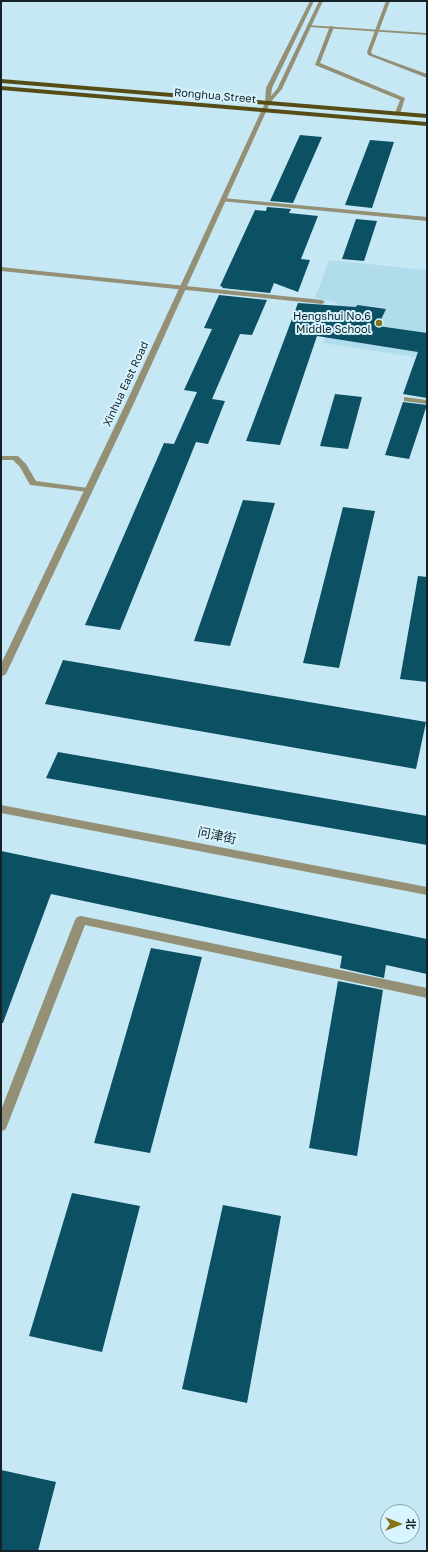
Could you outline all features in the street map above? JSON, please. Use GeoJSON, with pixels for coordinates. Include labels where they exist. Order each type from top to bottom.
{"type":"FeatureCollection","features":[{"type":"Feature","properties":{"kind":"main road","name":"Ronghua Street"},"geometry":{"type":"LineString","coordinates":[[1,81],[427,116]]}},
{"type":"Feature","properties":{"kind":"main road","name":"Ronghua Street"},"geometry":{"type":"LineString","coordinates":[[1,88],[427,124]]}},
{"type":"Feature","properties":{"kind":"street","name":"Xinhua East Road"},"geometry":{"type":"LineString","coordinates":[[268,103],[269,88],[312,1]]}},
{"type":"Feature","properties":{"kind":"street","name":"Xinhua East Road"},"geometry":{"type":"LineString","coordinates":[[1,674],[183,288],[264,110],[279,89],[321,1]]}},
{"type":"Feature","properties":{"kind":"street"},"geometry":{"type":"LineString","coordinates":[[388,1],[369,52],[370,55],[427,76]]}},
{"type":"Feature","properties":{"kind":"street"},"geometry":{"type":"LineString","coordinates":[[309,26],[427,34]]}},
{"type":"Feature","properties":{"kind":"street"},"geometry":{"type":"LineString","coordinates":[[332,27],[317,64],[403,99],[398,113]]}},
{"type":"Feature","properties":{"kind":"street"},"geometry":{"type":"LineString","coordinates":[[223,200],[427,219]]}},
{"type":"Feature","properties":{"kind":"street"},"geometry":{"type":"LineString","coordinates":[[1,269],[322,302]]}},
{"type":"Feature","properties":{"kind":"street"},"geometry":{"type":"LineString","coordinates":[[407,399],[427,402]]}},
{"type":"Feature","properties":{"kind":"street"},"geometry":{"type":"LineString","coordinates":[[1,458],[15,458],[23,466],[33,483],[88,490]]}},
{"type":"Feature","properties":{"kind":"street","name":"问津街"},"geometry":{"type":"LineString","coordinates":[[1,809],[427,891]]}},
{"type":"Feature","properties":{"kind":"street"},"geometry":{"type":"LineString","coordinates":[[1,1126],[81,920],[427,993]]}},
{"type":"Feature","properties":{"kind":"shaded area","name":"Hengshui No.6 Middle School"},"geometry":{"type":"Polygon","coordinates":[[[329,260],[427,270],[427,359],[323,343],[338,303],[315,298],[329,260]]]}},
{"type":"Feature","properties":{"kind":"building"},"geometry":{"type":"Polygon","coordinates":[[[300,135],[322,137],[293,203],[270,201],[300,135]]]}},
{"type":"Feature","properties":{"kind":"building"},"geometry":{"type":"Polygon","coordinates":[[[370,140],[394,142],[372,208],[345,205],[370,140]]]}},
{"type":"Feature","properties":{"kind":"building"},"geometry":{"type":"Polygon","coordinates":[[[267,207],[291,209],[289,213],[318,216],[301,259],[310,260],[298,292],[274,283],[270,293],[222,288],[223,287],[220,286],[255,210],[266,211],[267,207]]]}},
{"type":"Feature","properties":{"kind":"building"},"geometry":{"type":"Polygon","coordinates":[[[356,219],[377,221],[364,261],[342,259],[356,219]]]}},
{"type":"Feature","properties":{"kind":"building"},"geometry":{"type":"Polygon","coordinates":[[[219,295],[267,300],[252,335],[240,334],[212,399],[225,401],[208,444],[196,442],[120,630],[85,625],[164,443],[174,444],[197,392],[184,390],[212,329],[204,328],[219,295]]]}},
{"type":"Feature","properties":{"kind":"building"},"geometry":{"type":"Polygon","coordinates":[[[298,303],[356,307],[357,305],[386,309],[378,326],[427,333],[427,398],[403,394],[418,352],[317,336],[280,445],[246,441],[298,303]]]}},
{"type":"Feature","properties":{"kind":"building"},"geometry":{"type":"Polygon","coordinates":[[[335,394],[362,397],[348,449],[320,446],[335,394]]]}},
{"type":"Feature","properties":{"kind":"building"},"geometry":{"type":"Polygon","coordinates":[[[403,402],[427,405],[409,459],[385,455],[403,402]]]}},
{"type":"Feature","properties":{"kind":"building"},"geometry":{"type":"Polygon","coordinates":[[[243,500],[275,503],[230,646],[194,641],[243,500]]]}},
{"type":"Feature","properties":{"kind":"building"},"geometry":{"type":"Polygon","coordinates":[[[343,507],[375,511],[339,668],[303,663],[343,507]]]}},
{"type":"Feature","properties":{"kind":"building"},"geometry":{"type":"Polygon","coordinates":[[[418,576],[427,577],[427,682],[400,679],[418,576]]]}},
{"type":"Feature","properties":{"kind":"building"},"geometry":{"type":"Polygon","coordinates":[[[63,660],[426,722],[416,769],[45,704],[63,660]]]}},
{"type":"Feature","properties":{"kind":"building"},"geometry":{"type":"Polygon","coordinates":[[[58,752],[427,816],[427,845],[46,778],[58,752]]]}},
{"type":"Feature","properties":{"kind":"building"},"geometry":{"type":"Polygon","coordinates":[[[1,851],[427,939],[427,974],[386,965],[384,978],[340,968],[342,956],[51,894],[3,1023],[1,1023],[1,851]]]}},
{"type":"Feature","properties":{"kind":"building"},"geometry":{"type":"Polygon","coordinates":[[[151,948],[202,957],[150,1153],[94,1143],[151,948]]]}},
{"type":"Feature","properties":{"kind":"building"},"geometry":{"type":"Polygon","coordinates":[[[338,981],[383,990],[357,1156],[309,1148],[338,981]]]}},
{"type":"Feature","properties":{"kind":"building"},"geometry":{"type":"Polygon","coordinates":[[[72,1193],[140,1206],[102,1352],[29,1336],[72,1193]]]}},
{"type":"Feature","properties":{"kind":"building"},"geometry":{"type":"Polygon","coordinates":[[[223,1205],[281,1216],[247,1403],[182,1389],[223,1205]]]}},
{"type":"Feature","properties":{"kind":"building"},"geometry":{"type":"Polygon","coordinates":[[[1,1470],[56,1482],[38,1551],[1,1551],[1,1470]]]}},
{"type":"Feature","properties":{"kind":"place","name":"Hengshui No.6 Middle School"},"geometry":{"type":"Point","coordinates":[379,323]}}]}
